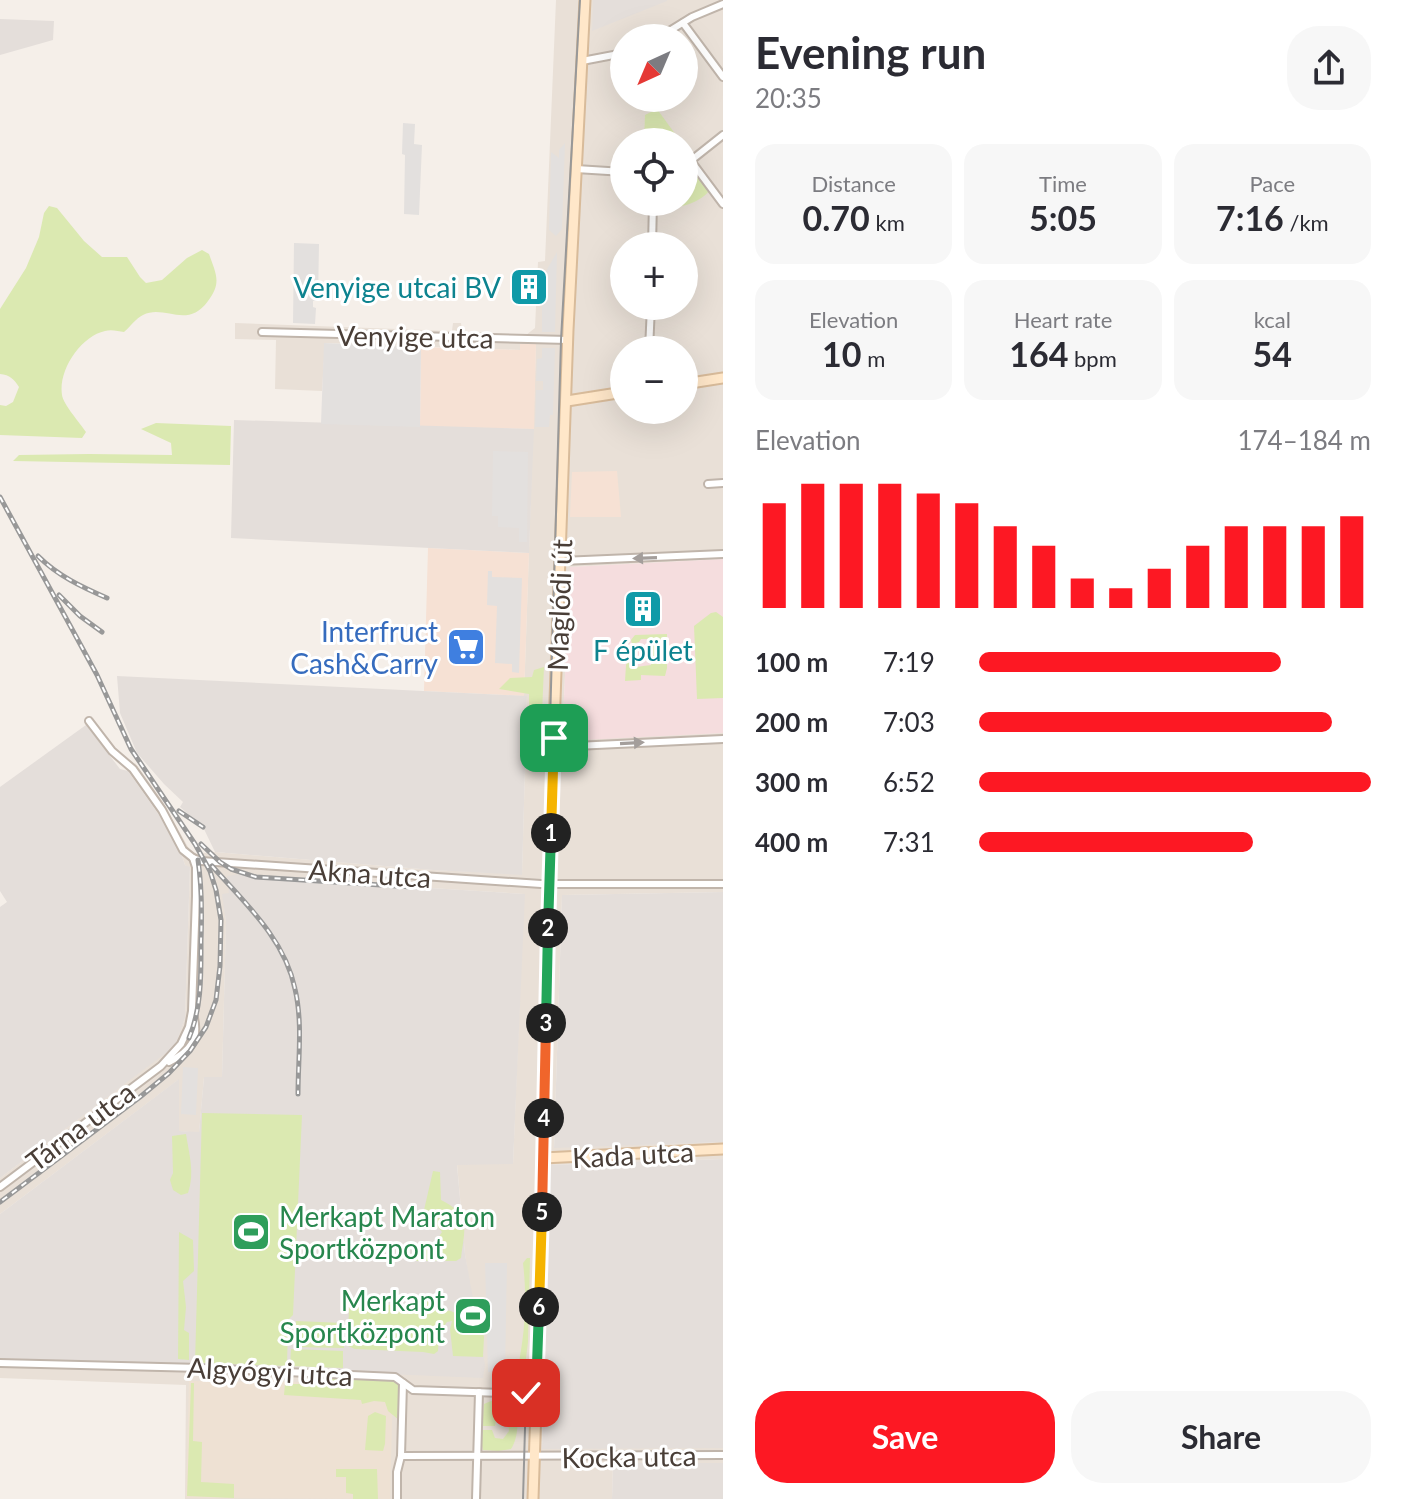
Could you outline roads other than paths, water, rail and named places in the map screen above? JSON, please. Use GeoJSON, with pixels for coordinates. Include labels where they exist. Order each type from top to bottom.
{"type":"FeatureCollection","features":[{"type":"Feature","properties":{"kind":"street","name":"Maglódi út"},"geometry":{"type":"LineString","coordinates":[[533,1499],[549,885],[568,340],[585,0]]}},
{"type":"Feature","properties":{"kind":"street"},"geometry":{"type":"LineString","coordinates":[[723,4],[683,23],[723,77]]}},
{"type":"Feature","properties":{"kind":"street"},"geometry":{"type":"LineString","coordinates":[[582,61],[610,56]]}},
{"type":"Feature","properties":{"kind":"street"},"geometry":{"type":"LineString","coordinates":[[698,155],[723,135]]}},
{"type":"Feature","properties":{"kind":"street"},"geometry":{"type":"LineString","coordinates":[[576,169],[610,171]]}},
{"type":"Feature","properties":{"kind":"street"},"geometry":{"type":"LineString","coordinates":[[698,170],[723,204]]}},
{"type":"Feature","properties":{"kind":"street","name":"Venyige utca"},"geometry":{"type":"LineString","coordinates":[[262,332],[568,340]]}},
{"type":"Feature","properties":{"kind":"street"},"geometry":{"type":"LineString","coordinates":[[698,382],[723,378]]}},
{"type":"Feature","properties":{"kind":"street"},"geometry":{"type":"LineString","coordinates":[[567,401],[610,394]]}},
{"type":"Feature","properties":{"kind":"street"},"geometry":{"type":"LineString","coordinates":[[708,484],[723,483]]}},
{"type":"Feature","properties":{"kind":"street"},"geometry":{"type":"LineString","coordinates":[[561,561],[723,554]]}},
{"type":"Feature","properties":{"kind":"street"},"geometry":{"type":"LineString","coordinates":[[89,721],[112,751],[133,769],[162,810],[183,850],[193,858]]}},
{"type":"Feature","properties":{"kind":"street"},"geometry":{"type":"LineString","coordinates":[[554,747],[723,739]]}},
{"type":"Feature","properties":{"kind":"street","name":"Akna utca"},"geometry":{"type":"LineString","coordinates":[[193,858],[549,885],[723,884]]}},
{"type":"Feature","properties":{"kind":"street","name":"Tárna utca"},"geometry":{"type":"LineString","coordinates":[[0,1187],[161,1066],[182,1055],[192,1043],[196,1026],[192,1011],[197,881],[193,858]]}},
{"type":"Feature","properties":{"kind":"street","name":"Kada utca"},"geometry":{"type":"LineString","coordinates":[[543,1158],[723,1149]]}},
{"type":"Feature","properties":{"kind":"street","name":"Algyógyi utca"},"geometry":{"type":"LineString","coordinates":[[0,1363],[395,1377],[413,1390],[536,1394]]}},
{"type":"Feature","properties":{"kind":"street"},"geometry":{"type":"LineString","coordinates":[[397,1499],[403,1383]]}},
{"type":"Feature","properties":{"kind":"street"},"geometry":{"type":"LineString","coordinates":[[476,1499],[479,1392]]}},
{"type":"Feature","properties":{"kind":"street","name":"Kocka utca"},"geometry":{"type":"LineString","coordinates":[[401,1456],[723,1455]]}},
{"type":"Feature","properties":{"kind":"tram line"},"geometry":{"type":"LineString","coordinates":[[523,1499],[526,1393],[532,1360],[545,944],[542,914],[561,340],[580,0]]}},
{"type":"Feature","properties":{"kind":"railway"},"geometry":{"type":"LineString","coordinates":[[0,497],[97,675],[131,749],[210,871],[221,920],[216,1000],[206,1027],[190,1051],[140,1097],[0,1202]]}},
{"type":"Feature","properties":{"kind":"railway"},"geometry":{"type":"LineString","coordinates":[[38,556],[62,575],[107,598]]}},
{"type":"Feature","properties":{"kind":"railway"},"geometry":{"type":"LineString","coordinates":[[59,595],[102,632]]}},
{"type":"Feature","properties":{"kind":"railway"},"geometry":{"type":"LineString","coordinates":[[179,811],[203,827]]}},
{"type":"Feature","properties":{"kind":"railway"},"geometry":{"type":"LineString","coordinates":[[201,844],[231,869],[256,877],[412,887]]}},
{"type":"Feature","properties":{"kind":"railway"},"geometry":{"type":"LineString","coordinates":[[189,1038],[199,1002],[201,978],[198,860]]}},
{"type":"Feature","properties":{"kind":"railway"},"geometry":{"type":"LineString","coordinates":[[212,866],[262,922],[290,971],[299,1015],[298,1094]]}},
{"type":"Feature","properties":{"kind":"place","name":"Venyige utcai BV"},"geometry":{"type":"Point","coordinates":[529,287]}},
{"type":"Feature","properties":{"kind":"place","name":"F épület"},"geometry":{"type":"Point","coordinates":[643,609]}},
{"type":"Feature","properties":{"kind":"place","name":"Interfruct Cash&Carry"},"geometry":{"type":"Point","coordinates":[466,647]}},
{"type":"Feature","properties":{"kind":"place","name":"Merkapt Maraton Sportközpont"},"geometry":{"type":"Point","coordinates":[251,1232]}},
{"type":"Feature","properties":{"kind":"place","name":"Merkapt Sportközpont"},"geometry":{"type":"Point","coordinates":[473,1316]}}]}
